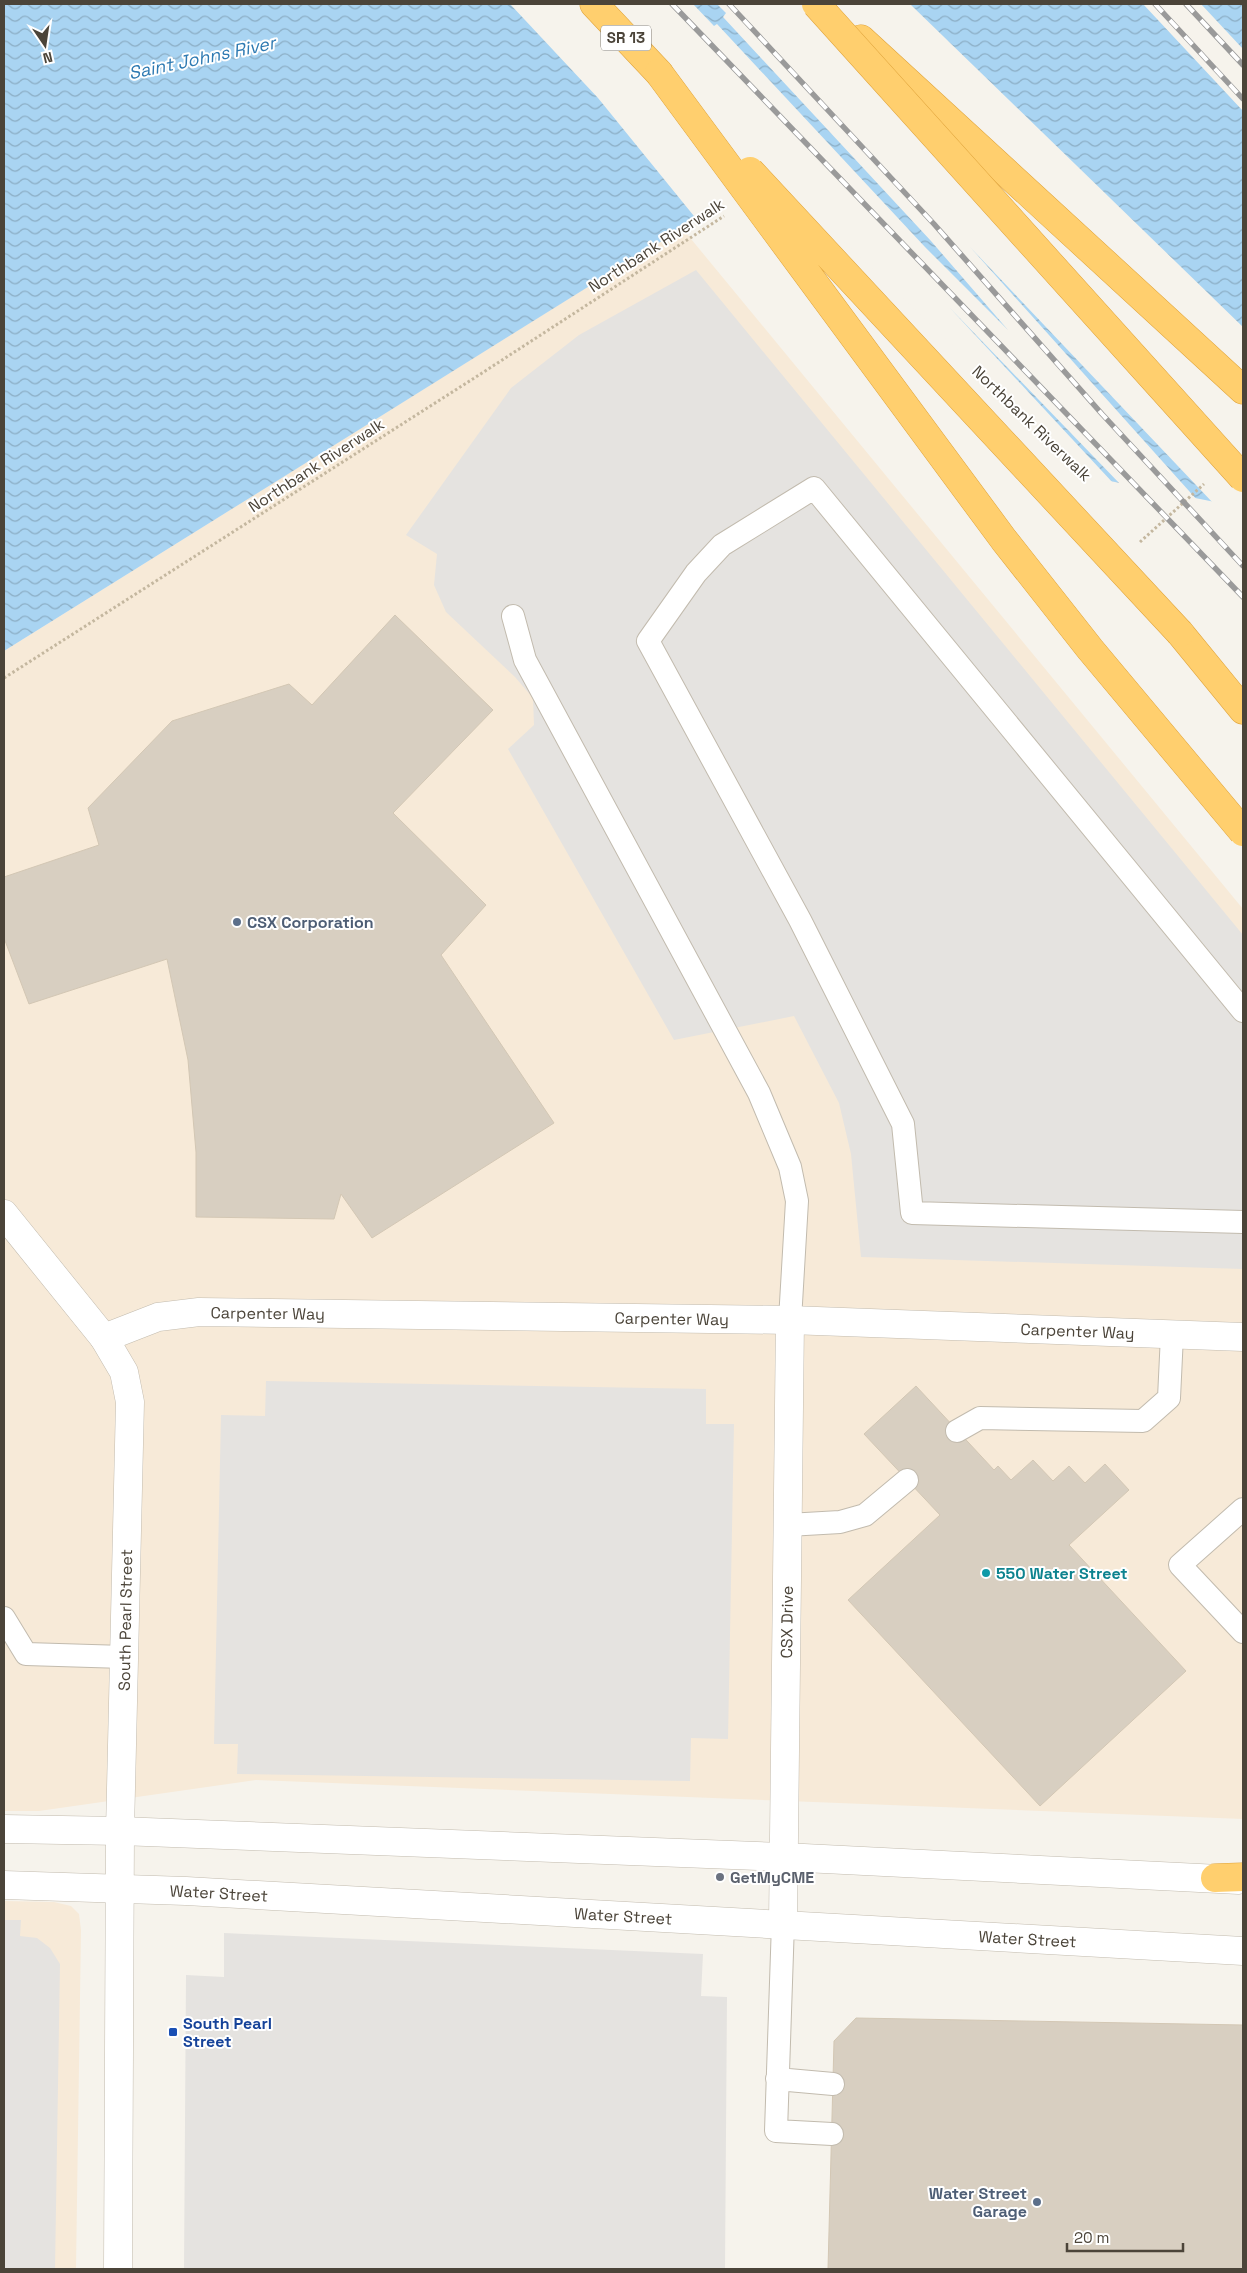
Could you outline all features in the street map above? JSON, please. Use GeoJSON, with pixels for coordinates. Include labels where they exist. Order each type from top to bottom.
{"type":"FeatureCollection","features":[{"type":"Feature","properties":{"kind":"highway","name":"SR 13"},"geometry":{"type":"LineString","coordinates":[[594,4],[659,73]]}},
{"type":"Feature","properties":{"kind":"highway"},"geometry":{"type":"LineString","coordinates":[[816,4],[1243,478]]}},
{"type":"Feature","properties":{"kind":"highway"},"geometry":{"type":"LineString","coordinates":[[823,4],[1243,390]]}},
{"type":"Feature","properties":{"kind":"highway"},"geometry":{"type":"LineString","coordinates":[[659,73],[1180,633],[1243,710]]}},
{"type":"Feature","properties":{"kind":"highway"},"geometry":{"type":"LineString","coordinates":[[659,73],[1010,547],[1090,649],[1243,832]]}},
{"type":"Feature","properties":{"kind":"highway"},"geometry":{"type":"LineString","coordinates":[[1180,633],[1243,692]]}},
{"type":"Feature","properties":{"kind":"highway"},"geometry":{"type":"LineString","coordinates":[[1215,1878],[1243,1879]]}},
{"type":"Feature","properties":{"kind":"street","name":"South Pearl Street"},"geometry":{"type":"LineString","coordinates":[[4,1214],[104,1338],[124,1372],[130,1402],[120,1831],[118,2269]]}},
{"type":"Feature","properties":{"kind":"street","name":"Carpenter Way"},"geometry":{"type":"LineString","coordinates":[[104,1338],[158,1317],[199,1312],[790,1320],[1243,1337]]}},
{"type":"Feature","properties":{"kind":"street","name":"CSX Drive"},"geometry":{"type":"LineString","coordinates":[[783,1923],[790,1320]]}},
{"type":"Feature","properties":{"kind":"street"},"geometry":{"type":"LineString","coordinates":[[4,1829],[120,1831],[784,1857],[1215,1878]]}},
{"type":"Feature","properties":{"kind":"street","name":"Water Street"},"geometry":{"type":"LineString","coordinates":[[4,1884],[120,1888],[783,1923],[1243,1951]]}},
{"type":"Feature","properties":{"kind":"lane"},"geometry":{"type":"LineString","coordinates":[[1243,1011],[814,488],[722,545],[696,573],[648,640],[800,920],[904,1124],[912,1213],[1243,1222]]}},
{"type":"Feature","properties":{"kind":"lane"},"geometry":{"type":"LineString","coordinates":[[513,616],[525,660],[759,1093],[790,1167],[797,1201],[790,1320]]}},
{"type":"Feature","properties":{"kind":"lane"},"geometry":{"type":"LineString","coordinates":[[957,1431],[980,1418],[1144,1421],[1169,1398],[1172,1335]]}},
{"type":"Feature","properties":{"kind":"lane"},"geometry":{"type":"LineString","coordinates":[[788,1525],[840,1522],[865,1515],[907,1480]]}},
{"type":"Feature","properties":{"kind":"lane"},"geometry":{"type":"LineString","coordinates":[[1243,1509],[1180,1565],[1243,1632]]}},
{"type":"Feature","properties":{"kind":"lane"},"geometry":{"type":"LineString","coordinates":[[4,1618],[26,1654],[124,1657]]}},
{"type":"Feature","properties":{"kind":"lane"},"geometry":{"type":"LineString","coordinates":[[783,1923],[776,2131],[832,2134]]}},
{"type":"Feature","properties":{"kind":"lane"},"geometry":{"type":"LineString","coordinates":[[777,2079],[833,2084]]}},
{"type":"Feature","properties":{"kind":"path","name":"Northbank Riverwalk"},"geometry":{"type":"LineString","coordinates":[[4,678],[479,376],[729,213]]}},
{"type":"Feature","properties":{"kind":"path"},"geometry":{"type":"LineString","coordinates":[[1138,544],[1208,480]]}},
{"type":"Feature","properties":{"kind":"shaded area"},"geometry":{"type":"Polygon","coordinates":[[[682,228],[1243,909],[1243,1819],[256,1780],[39,1811],[4,1811],[4,651],[682,228]]]}},
{"type":"Feature","properties":{"kind":"shaded area"},"geometry":{"type":"Polygon","coordinates":[[[696,270],[1243,935],[1243,1269],[861,1257],[851,1154],[839,1103],[794,1016],[674,1040],[508,749],[534,725],[533,698],[515,677],[446,612],[434,585],[437,554],[406,535],[511,388],[579,335],[696,270]]]}},
{"type":"Feature","properties":{"kind":"shaded area"},"geometry":{"type":"Polygon","coordinates":[[[266,1381],[706,1389],[706,1424],[734,1424],[728,1739],[691,1738],[690,1781],[237,1774],[238,1744],[214,1744],[221,1415],[265,1416],[266,1381]]]}},
{"type":"Feature","properties":{"kind":"shaded area"},"geometry":{"type":"Polygon","coordinates":[[[4,1901],[54,1902],[71,1906],[79,1914],[81,1930],[76,2269],[4,2269],[4,1901]]]}},
{"type":"Feature","properties":{"kind":"shaded area"},"geometry":{"type":"Polygon","coordinates":[[[4,1920],[21,1920],[20,1936],[37,1938],[50,1948],[60,1964],[55,2269],[4,2269],[4,1920]]]}},
{"type":"Feature","properties":{"kind":"shaded area"},"geometry":{"type":"Polygon","coordinates":[[[224,1933],[703,1954],[701,1996],[727,1997],[725,2269],[184,2269],[186,1975],[224,1977],[224,1933]]]}},
{"type":"Feature","properties":{"kind":"water","name":"Saint Johns River"},"geometry":{"type":"Polygon","coordinates":[[[4,4],[1243,4],[1243,496],[1220,503],[1095,478],[774,171],[4,651],[4,4]]]}},
{"type":"Feature","properties":{"kind":"pier"},"geometry":{"type":"Polygon","coordinates":[[[510,4],[693,4],[714,26],[717,24],[925,247],[1008,330],[931,241],[723,17],[726,13],[717,4],[910,4],[1243,327],[1243,499],[1220,505],[1214,504],[970,247],[1198,501],[1121,485],[949,307],[1114,484],[1094,480],[773,174],[698,221],[598,98],[510,4]]]}},
{"type":"Feature","properties":{"kind":"pier"},"geometry":{"type":"Polygon","coordinates":[[[1143,4],[1201,4],[1243,49],[1243,111],[1143,4]]]}},
{"type":"Feature","properties":{"kind":"building","name":"CSX Corporation"},"geometry":{"type":"Polygon","coordinates":[[[395,615],[493,710],[393,813],[486,905],[441,955],[554,1123],[372,1238],[341,1194],[334,1219],[196,1217],[196,1152],[188,1060],[167,959],[29,1004],[4,938],[4,877],[99,845],[88,808],[172,721],[289,684],[312,705],[395,615]]]}},
{"type":"Feature","properties":{"kind":"building","name":"550 Water Street"},"geometry":{"type":"Polygon","coordinates":[[[916,1386],[994,1470],[998,1466],[1011,1480],[1033,1460],[1053,1481],[1069,1466],[1085,1483],[1105,1464],[1129,1490],[1069,1545],[1186,1671],[1040,1806],[848,1600],[940,1515],[864,1434],[916,1386]]]}},
{"type":"Feature","properties":{"kind":"building","name":"Water Street Garage"},"geometry":{"type":"Polygon","coordinates":[[[856,2018],[1243,2025],[1243,2269],[828,2269],[834,2041],[856,2018]]]}},
{"type":"Feature","properties":{"kind":"railway"},"geometry":{"type":"LineString","coordinates":[[672,4],[1243,597]]}},
{"type":"Feature","properties":{"kind":"railway"},"geometry":{"type":"LineString","coordinates":[[729,4],[934,224],[1102,414],[1243,566]]}},
{"type":"Feature","properties":{"kind":"railway"},"geometry":{"type":"LineString","coordinates":[[1155,4],[1243,99]]}},
{"type":"Feature","properties":{"kind":"railway"},"geometry":{"type":"LineString","coordinates":[[1186,4],[1243,65]]}},
{"type":"Feature","properties":{"kind":"place","name":"CSX Corporation"},"geometry":{"type":"Point","coordinates":[237,922]}},
{"type":"Feature","properties":{"kind":"place","name":"550 Water Street"},"geometry":{"type":"Point","coordinates":[986,1573]}},
{"type":"Feature","properties":{"kind":"place","name":"GetMyCME"},"geometry":{"type":"Point","coordinates":[720,1877]}},
{"type":"Feature","properties":{"kind":"place","name":"South Pearl Street"},"geometry":{"type":"Point","coordinates":[173,2032]}},
{"type":"Feature","properties":{"kind":"place","name":"Water Street Garage"},"geometry":{"type":"Point","coordinates":[1037,2202]}}]}
